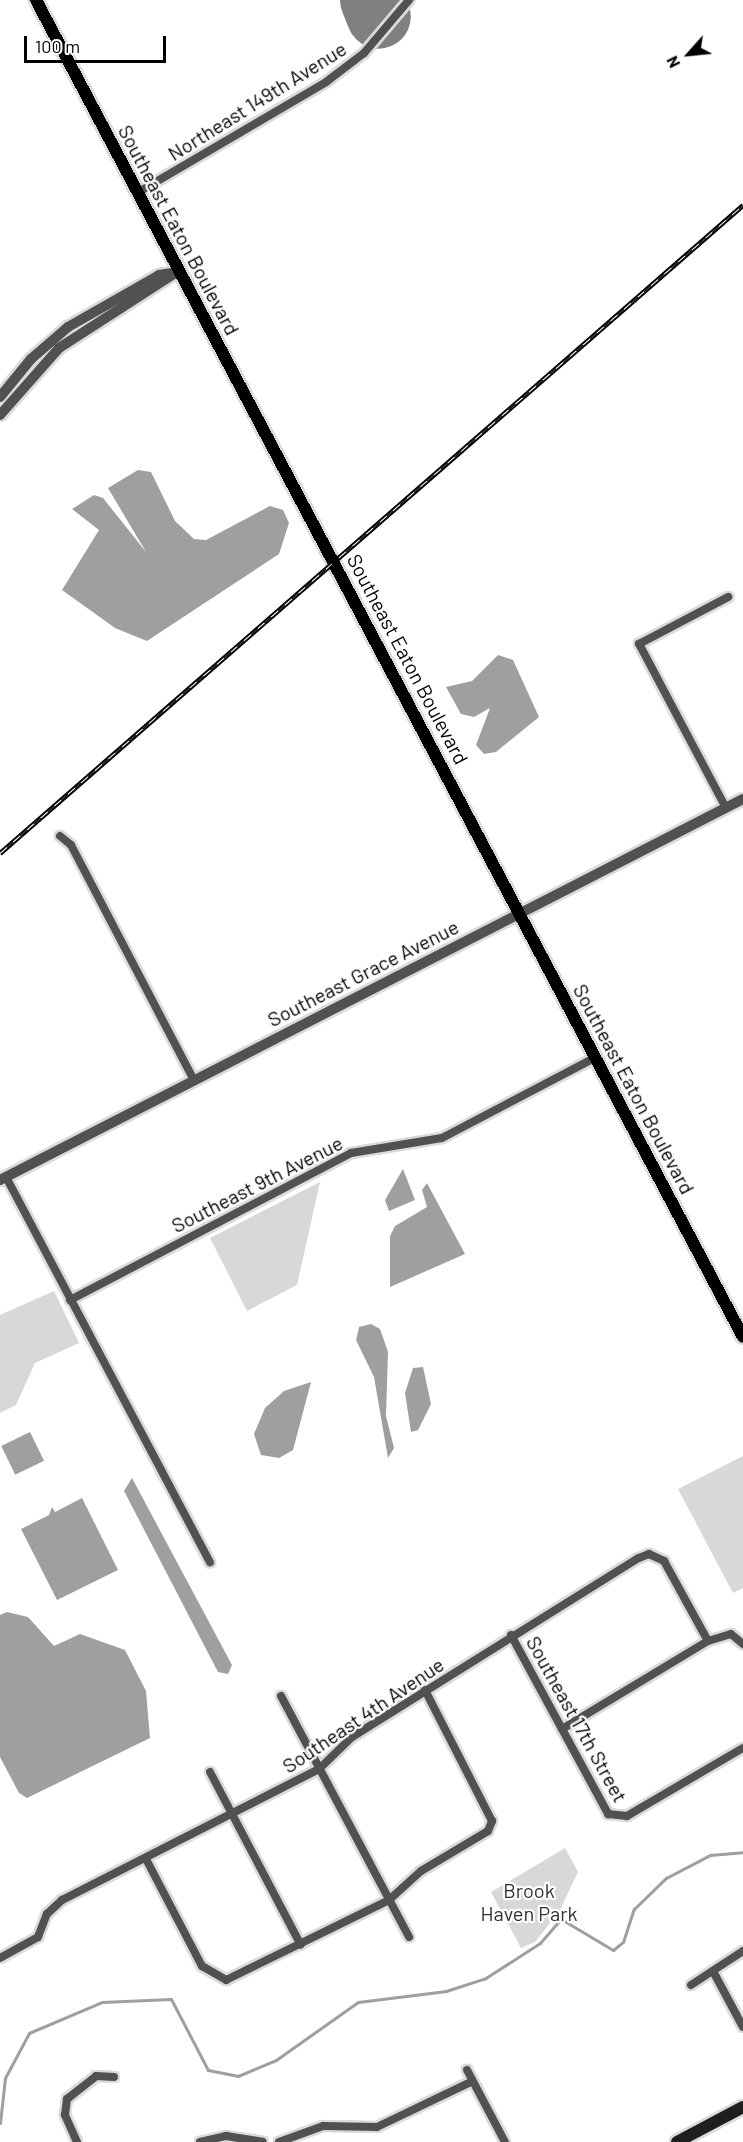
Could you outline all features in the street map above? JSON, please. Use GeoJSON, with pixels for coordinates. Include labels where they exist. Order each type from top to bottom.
{"type":"FeatureCollection","features":[{"type":"Feature","properties":{"kind":"main road","name":"Southeast Eaton Boulevard"},"geometry":{"type":"LineString","coordinates":[[36,0],[177,272],[519,911],[743,1337]]}},
{"type":"Feature","properties":{"kind":"main road"},"geometry":{"type":"LineString","coordinates":[[677,2142],[743,2107]]}},
{"type":"Feature","properties":{"kind":"street","name":"Northeast 149th Avenue"},"geometry":{"type":"LineString","coordinates":[[137,193],[331,79],[364,53],[409,0]]}},
{"type":"Feature","properties":{"kind":"street"},"geometry":{"type":"LineString","coordinates":[[0,397],[31,359],[68,327],[159,275],[177,272]]}},
{"type":"Feature","properties":{"kind":"street"},"geometry":{"type":"LineString","coordinates":[[0,416],[30,376],[67,342],[166,284],[177,272]]}},
{"type":"Feature","properties":{"kind":"street"},"geometry":{"type":"LineString","coordinates":[[726,808],[639,644],[728,597]]}},
{"type":"Feature","properties":{"kind":"street","name":"Southeast Grace Avenue"},"geometry":{"type":"LineString","coordinates":[[3,1178],[519,911],[743,799]]}},
{"type":"Feature","properties":{"kind":"street"},"geometry":{"type":"LineString","coordinates":[[60,836],[71,845],[194,1080]]}},
{"type":"Feature","properties":{"kind":"street","name":"Southeast 9th Avenue"},"geometry":{"type":"LineString","coordinates":[[70,1300],[351,1153],[442,1138],[596,1057]]}},
{"type":"Feature","properties":{"kind":"street"},"geometry":{"type":"LineString","coordinates":[[3,1178],[210,1562]]}},
{"type":"Feature","properties":{"kind":"street","name":"Southeast 4th Avenue"},"geometry":{"type":"LineString","coordinates":[[0,1958],[38,1937],[55,1905],[319,1769],[352,1737],[512,1635],[639,1558],[656,1555],[708,1641]]}},
{"type":"Feature","properties":{"kind":"street"},"geometry":{"type":"LineString","coordinates":[[561,1729],[708,1641],[731,1634],[743,1644]]}},
{"type":"Feature","properties":{"kind":"street","name":"Southeast 17th Street"},"geometry":{"type":"LineString","coordinates":[[512,1635],[603,1806],[616,1817],[627,1816],[743,1748]]}},
{"type":"Feature","properties":{"kind":"street"},"geometry":{"type":"LineString","coordinates":[[146,1859],[202,1966],[226,1980],[389,1900],[421,1871],[488,1831],[492,1821],[425,1690]]}},
{"type":"Feature","properties":{"kind":"street"},"geometry":{"type":"LineString","coordinates":[[280,1696],[409,1937]]}},
{"type":"Feature","properties":{"kind":"street"},"geometry":{"type":"LineString","coordinates":[[210,1772],[301,1945]]}},
{"type":"Feature","properties":{"kind":"street"},"geometry":{"type":"LineString","coordinates":[[691,1985],[743,1951]]}},
{"type":"Feature","properties":{"kind":"street"},"geometry":{"type":"LineString","coordinates":[[714,1972],[743,2027]]}},
{"type":"Feature","properties":{"kind":"street"},"geometry":{"type":"LineString","coordinates":[[467,2070],[505,2142]]}},
{"type":"Feature","properties":{"kind":"street"},"geometry":{"type":"LineString","coordinates":[[77,2142],[65,2107],[78,2085],[96,2076],[114,2077]]}},
{"type":"Feature","properties":{"kind":"street"},"geometry":{"type":"LineString","coordinates":[[279,2142],[323,2127],[377,2127],[473,2081]]}},
{"type":"Feature","properties":{"kind":"street"},"geometry":{"type":"LineString","coordinates":[[200,2142],[226,2136],[263,2142]]}},
{"type":"Feature","properties":{"kind":"green space"},"geometry":{"type":"Polygon","coordinates":[[[320,1182],[297,1285],[247,1311],[210,1238],[320,1182]]]}},
{"type":"Feature","properties":{"kind":"green space"},"geometry":{"type":"Polygon","coordinates":[[[54,1291],[79,1343],[35,1363],[16,1405],[0,1413],[0,1315],[54,1291]]]}},
{"type":"Feature","properties":{"kind":"green space"},"geometry":{"type":"Polygon","coordinates":[[[743,1456],[743,1588],[733,1593],[678,1489],[743,1456]]]}},
{"type":"Feature","properties":{"kind":"green space","name":"Brook Haven Park"},"geometry":{"type":"Polygon","coordinates":[[[565,1848],[578,1872],[559,1912],[535,1942],[521,1948],[491,1892],[565,1848]]]}},
{"type":"Feature","properties":{"kind":"shaded area"},"geometry":{"type":"Polygon","coordinates":[[[138,470],[151,472],[175,521],[194,539],[206,540],[270,506],[283,510],[289,523],[279,554],[147,641],[115,628],[62,590],[99,530],[72,509],[94,495],[103,498],[146,552],[108,488],[138,470]]]}},
{"type":"Feature","properties":{"kind":"shaded area"},"geometry":{"type":"Polygon","coordinates":[[[498,655],[513,660],[539,717],[496,752],[484,754],[476,745],[490,708],[474,717],[461,714],[446,687],[472,681],[498,655]]]}},
{"type":"Feature","properties":{"kind":"shaded area"},"geometry":{"type":"Polygon","coordinates":[[[403,1169],[415,1200],[389,1211],[385,1200],[403,1169]]]}},
{"type":"Feature","properties":{"kind":"shaded area"},"geometry":{"type":"Polygon","coordinates":[[[427,1183],[465,1254],[390,1287],[390,1236],[395,1226],[427,1207],[422,1190],[427,1183]]]}},
{"type":"Feature","properties":{"kind":"shaded area"},"geometry":{"type":"Polygon","coordinates":[[[371,1324],[380,1329],[388,1352],[386,1416],[394,1448],[388,1458],[374,1377],[356,1340],[359,1327],[371,1324]]]}},
{"type":"Feature","properties":{"kind":"shaded area"},"geometry":{"type":"Polygon","coordinates":[[[423,1367],[431,1404],[418,1430],[411,1432],[405,1393],[413,1368],[423,1367]]]}},
{"type":"Feature","properties":{"kind":"shaded area"},"geometry":{"type":"Polygon","coordinates":[[[311,1382],[293,1450],[279,1458],[261,1455],[254,1434],[265,1408],[284,1391],[311,1382]]]}},
{"type":"Feature","properties":{"kind":"shaded area"},"geometry":{"type":"Polygon","coordinates":[[[30,1432],[44,1461],[15,1475],[1,1446],[30,1432]]]}},
{"type":"Feature","properties":{"kind":"shaded area"},"geometry":{"type":"Polygon","coordinates":[[[132,1478],[232,1665],[228,1674],[218,1672],[124,1491],[132,1478]]]}},
{"type":"Feature","properties":{"kind":"shaded area"},"geometry":{"type":"Polygon","coordinates":[[[82,1498],[118,1570],[57,1600],[21,1529],[49,1515],[52,1507],[55,1512],[82,1498]]]}},
{"type":"Feature","properties":{"kind":"shaded area"},"geometry":{"type":"Polygon","coordinates":[[[7,1612],[28,1617],[54,1646],[80,1634],[125,1650],[146,1691],[150,1738],[27,1798],[19,1793],[0,1757],[0,1615],[7,1612]]]}},
{"type":"Feature","properties":{"kind":"waterway"},"geometry":{"type":"LineString","coordinates":[[0,2123],[5,2078],[29,2033],[102,2002],[171,1999],[208,2070],[238,2076],[276,2060],[358,2002],[446,1991],[484,1979],[540,1943],[561,1919],[613,1950],[623,1942],[634,1909],[666,1878],[710,1855],[743,1852]]}},
{"type":"Feature","properties":{"kind":"runway"},"geometry":{"type":"LineString","coordinates":[[372,0],[379,17]]}},
{"type":"Feature","properties":{"kind":"railway"},"geometry":{"type":"LineString","coordinates":[[0,853],[743,205]]}}]}
